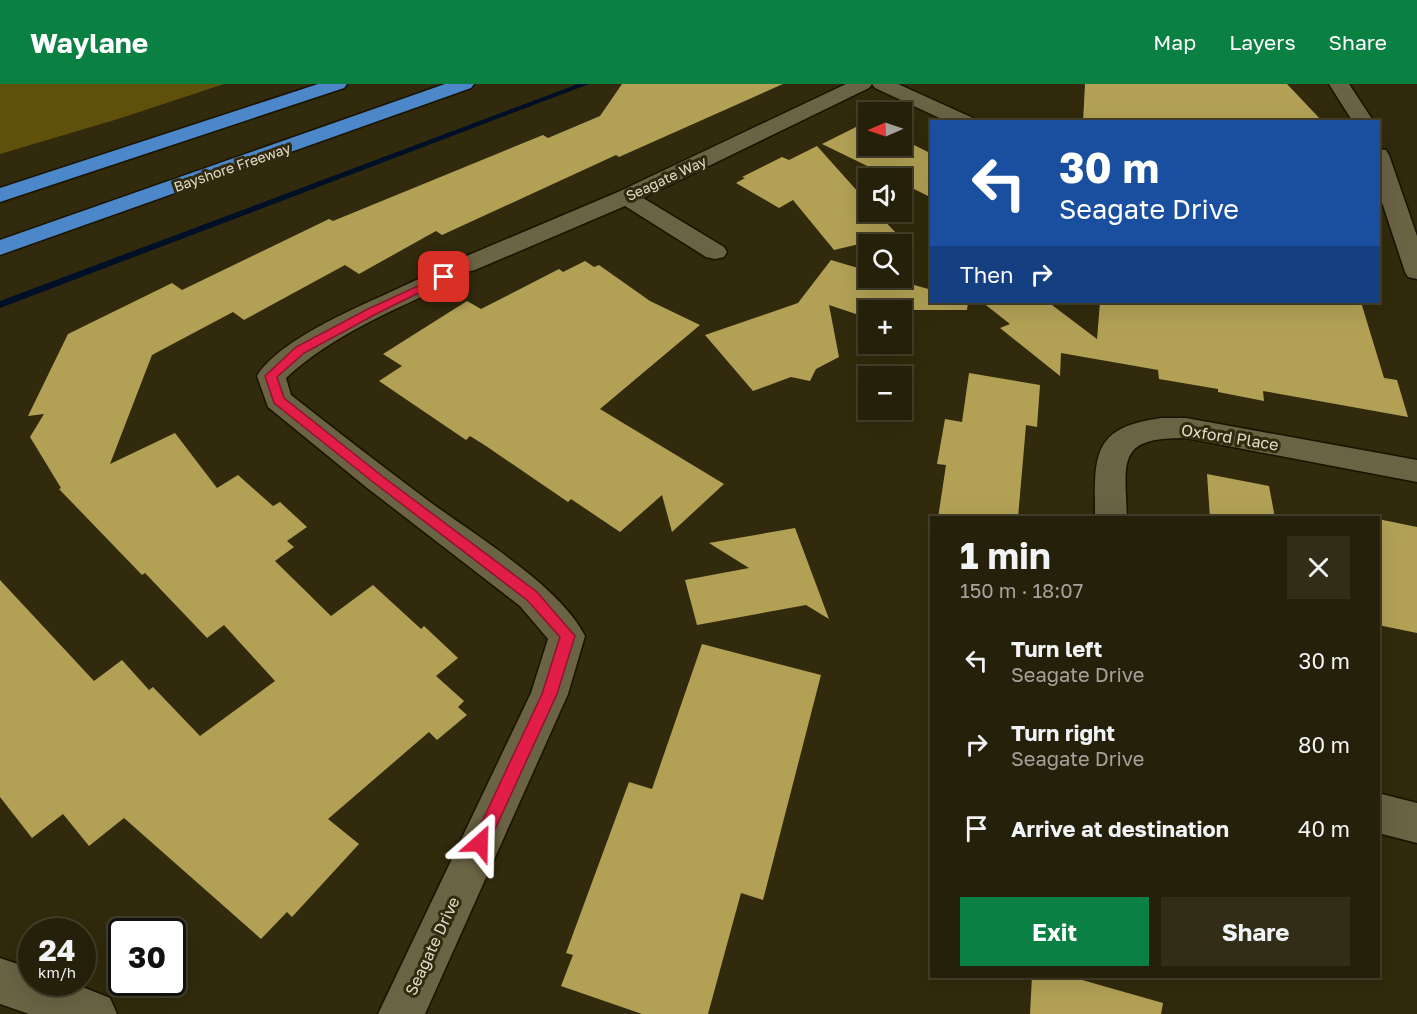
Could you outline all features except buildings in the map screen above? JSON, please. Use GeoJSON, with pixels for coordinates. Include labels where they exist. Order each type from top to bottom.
{"type":"FeatureCollection","features":[{"type":"Feature","properties":{"kind":"highway"},"geometry":{"type":"LineString","coordinates":[[0,195],[337,84]]}},
{"type":"Feature","properties":{"kind":"highway","name":"Bayshore Freeway"},"geometry":{"type":"LineString","coordinates":[[0,248],[464,84]]}},
{"type":"Feature","properties":{"kind":"street","name":"Seagate Way"},"geometry":{"type":"LineString","coordinates":[[455,271],[626,197],[862,84]]}},
{"type":"Feature","properties":{"kind":"street"},"geometry":{"type":"LineString","coordinates":[[882,84],[962,120]]}},
{"type":"Feature","properties":{"kind":"street"},"geometry":{"type":"LineString","coordinates":[[1339,84],[1363,120]]}},
{"type":"Feature","properties":{"kind":"street"},"geometry":{"type":"LineString","coordinates":[[1380,161],[1417,272]]}},
{"type":"Feature","properties":{"kind":"street"},"geometry":{"type":"LineString","coordinates":[[626,197],[715,252]]}},
{"type":"Feature","properties":{"kind":"street"},"geometry":{"type":"LineString","coordinates":[[1380,237],[1406,242]]}},
{"type":"Feature","properties":{"kind":"street","name":"Seagate Drive"},"geometry":{"type":"LineString","coordinates":[[401,1014],[549,694],[567,636],[532,596],[377,479],[278,400],[271,376],[300,350],[372,311],[455,271]]}},
{"type":"Feature","properties":{"kind":"street","name":"Oxford Place"},"geometry":{"type":"LineString","coordinates":[[1111,516],[1110,466],[1118,446],[1137,432],[1158,427],[1186,428],[1417,471]]}},
{"type":"Feature","properties":{"kind":"street"},"geometry":{"type":"LineString","coordinates":[[1380,814],[1417,823]]}},
{"type":"Feature","properties":{"kind":"street"},"geometry":{"type":"LineString","coordinates":[[0,981],[94,1014]]}},
{"type":"Feature","properties":{"kind":"shaded area"},"geometry":{"type":"Polygon","coordinates":[[[0,84],[224,84],[0,154],[0,84]]]}},
{"type":"Feature","properties":{"kind":"waterway"},"geometry":{"type":"LineString","coordinates":[[0,305],[585,84]]}},
{"type":"Feature","properties":{"kind":"route"},"geometry":{"type":"LineString","coordinates":[[444,277],[372,311],[300,350],[271,376],[278,400],[377,479],[532,596],[567,636],[549,694],[480,843]]}}]}
